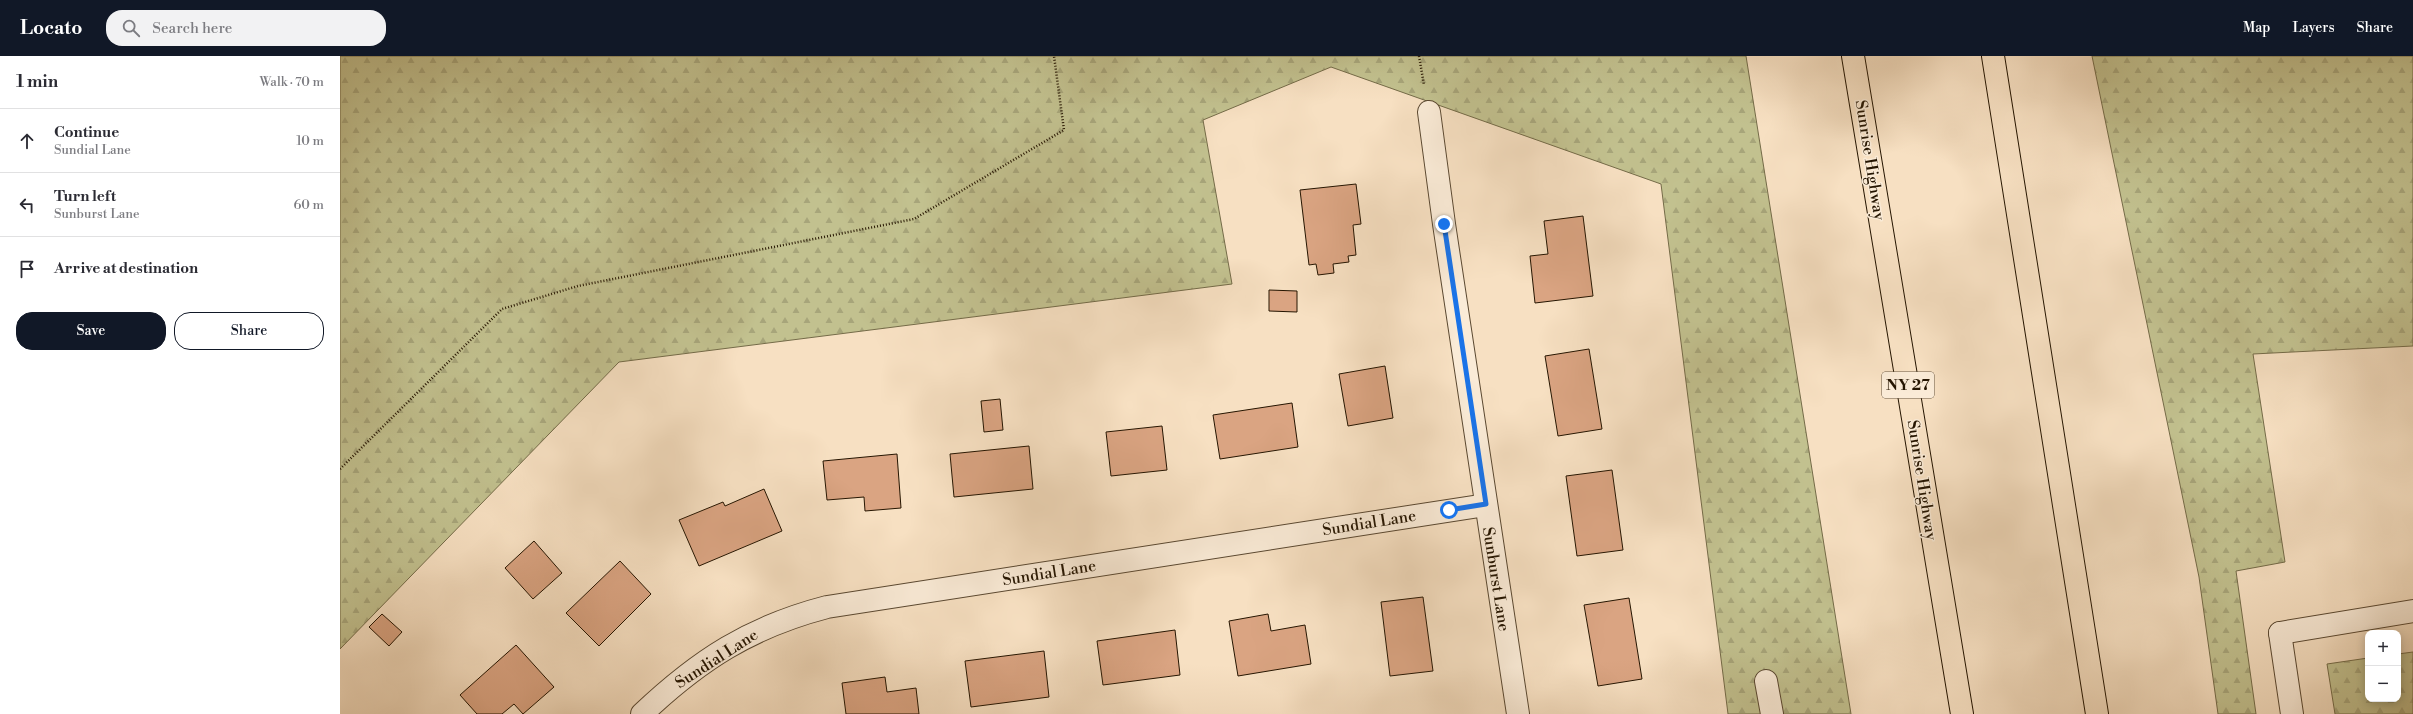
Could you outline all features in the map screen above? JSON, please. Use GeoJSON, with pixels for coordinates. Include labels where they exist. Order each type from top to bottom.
{"type":"FeatureCollection","features":[{"type":"Feature","properties":{"kind":"highway","name":"Sunrise Highway"},"geometry":{"type":"LineString","coordinates":[[1854,56],[1962,714]]}},
{"type":"Feature","properties":{"kind":"highway"},"geometry":{"type":"LineString","coordinates":[[1993,56],[2097,714]]}},
{"type":"Feature","properties":{"kind":"street","name":"Sunburst Lane"},"geometry":{"type":"LineString","coordinates":[[1429,112],[1518,714]]}},
{"type":"Feature","properties":{"kind":"street","name":"Sundial Lane"},"geometry":{"type":"LineString","coordinates":[[642,714],[670,687],[733,642],[765,626],[797,615],[858,601],[1486,504]]}},
{"type":"Feature","properties":{"kind":"street"},"geometry":{"type":"LineString","coordinates":[[2292,714],[2280,633],[2413,611]]}},
{"type":"Feature","properties":{"kind":"street"},"geometry":{"type":"LineString","coordinates":[[1766,681],[1772,714]]}},
{"type":"Feature","properties":{"kind":"path"},"geometry":{"type":"LineString","coordinates":[[340,469],[502,309],[578,286],[914,219],[1064,130],[1054,56]]}},
{"type":"Feature","properties":{"kind":"green space"},"geometry":{"type":"Polygon","coordinates":[[[340,56],[1746,56],[1851,714],[1728,714],[1661,184],[1331,67],[1203,120],[1232,284],[619,362],[340,649],[340,56]]]}},
{"type":"Feature","properties":{"kind":"green space"},"geometry":{"type":"Polygon","coordinates":[[[2092,56],[2413,56],[2413,346],[2253,354],[2285,562],[2236,571],[2256,714],[2218,714],[2199,577],[2092,56]]]}},
{"type":"Feature","properties":{"kind":"green space"},"geometry":{"type":"Polygon","coordinates":[[[2413,652],[2413,714],[2335,714],[2327,664],[2365,658],[2365,702],[2401,702],[2401,654],[2413,652]]]}},
{"type":"Feature","properties":{"kind":"building"},"geometry":{"type":"Polygon","coordinates":[[[1356,184],[1361,224],[1353,225],[1356,255],[1348,256],[1349,262],[1333,264],[1334,273],[1318,275],[1316,264],[1309,265],[1300,190],[1356,184]]]}},
{"type":"Feature","properties":{"kind":"building"},"geometry":{"type":"Polygon","coordinates":[[[1583,216],[1593,296],[1535,303],[1530,256],[1548,254],[1544,221],[1583,216]]]}},
{"type":"Feature","properties":{"kind":"building"},"geometry":{"type":"Polygon","coordinates":[[[1269,290],[1297,291],[1297,312],[1269,311],[1269,290]]]}},
{"type":"Feature","properties":{"kind":"building"},"geometry":{"type":"Polygon","coordinates":[[[1589,349],[1602,429],[1558,436],[1545,356],[1589,349]]]}},
{"type":"Feature","properties":{"kind":"building"},"geometry":{"type":"Polygon","coordinates":[[[1385,366],[1393,418],[1348,426],[1339,374],[1385,366]]]}},
{"type":"Feature","properties":{"kind":"building"},"geometry":{"type":"Polygon","coordinates":[[[1000,399],[1003,430],[984,432],[981,401],[1000,399]]]}},
{"type":"Feature","properties":{"kind":"building"},"geometry":{"type":"Polygon","coordinates":[[[1292,403],[1298,447],[1220,459],[1213,415],[1292,403]]]}},
{"type":"Feature","properties":{"kind":"building"},"geometry":{"type":"Polygon","coordinates":[[[1162,426],[1167,470],[1111,476],[1106,432],[1162,426]]]}},
{"type":"Feature","properties":{"kind":"building"},"geometry":{"type":"Polygon","coordinates":[[[1029,446],[1033,489],[954,497],[950,454],[1029,446]]]}},
{"type":"Feature","properties":{"kind":"building"},"geometry":{"type":"Polygon","coordinates":[[[897,454],[901,508],[865,511],[864,497],[827,500],[823,461],[897,454]]]}},
{"type":"Feature","properties":{"kind":"building"},"geometry":{"type":"Polygon","coordinates":[[[1612,470],[1623,550],[1577,556],[1566,476],[1612,470]]]}},
{"type":"Feature","properties":{"kind":"building"},"geometry":{"type":"Polygon","coordinates":[[[764,489],[782,531],[699,566],[679,520],[723,502],[725,506],[764,489]]]}},
{"type":"Feature","properties":{"kind":"building"},"geometry":{"type":"Polygon","coordinates":[[[534,541],[562,573],[533,599],[505,568],[534,541]]]}},
{"type":"Feature","properties":{"kind":"building"},"geometry":{"type":"Polygon","coordinates":[[[620,561],[651,594],[599,646],[566,613],[620,561]]]}},
{"type":"Feature","properties":{"kind":"building"},"geometry":{"type":"Polygon","coordinates":[[[1423,597],[1433,671],[1390,676],[1381,602],[1423,597]]]}},
{"type":"Feature","properties":{"kind":"building"},"geometry":{"type":"Polygon","coordinates":[[[1629,598],[1642,679],[1598,686],[1584,605],[1629,598]]]}},
{"type":"Feature","properties":{"kind":"building"},"geometry":{"type":"Polygon","coordinates":[[[382,614],[402,632],[389,646],[369,627],[382,614]]]}},
{"type":"Feature","properties":{"kind":"building"},"geometry":{"type":"Polygon","coordinates":[[[1268,614],[1271,631],[1305,625],[1311,664],[1238,676],[1229,621],[1268,614]]]}},
{"type":"Feature","properties":{"kind":"building"},"geometry":{"type":"Polygon","coordinates":[[[1175,630],[1180,675],[1103,685],[1097,641],[1175,630]]]}},
{"type":"Feature","properties":{"kind":"building"},"geometry":{"type":"Polygon","coordinates":[[[516,645],[554,687],[523,714],[514,704],[502,714],[477,714],[460,695],[516,645]]]}},
{"type":"Feature","properties":{"kind":"building"},"geometry":{"type":"Polygon","coordinates":[[[1044,651],[1049,697],[971,707],[965,661],[1044,651]]]}},
{"type":"Feature","properties":{"kind":"building"},"geometry":{"type":"Polygon","coordinates":[[[885,677],[887,692],[916,688],[919,714],[846,714],[842,683],[885,677]]]}},
{"type":"Feature","properties":{"kind":"route"},"geometry":{"type":"LineString","coordinates":[[1444,224],[1486,504],[1449,510]]}}]}
